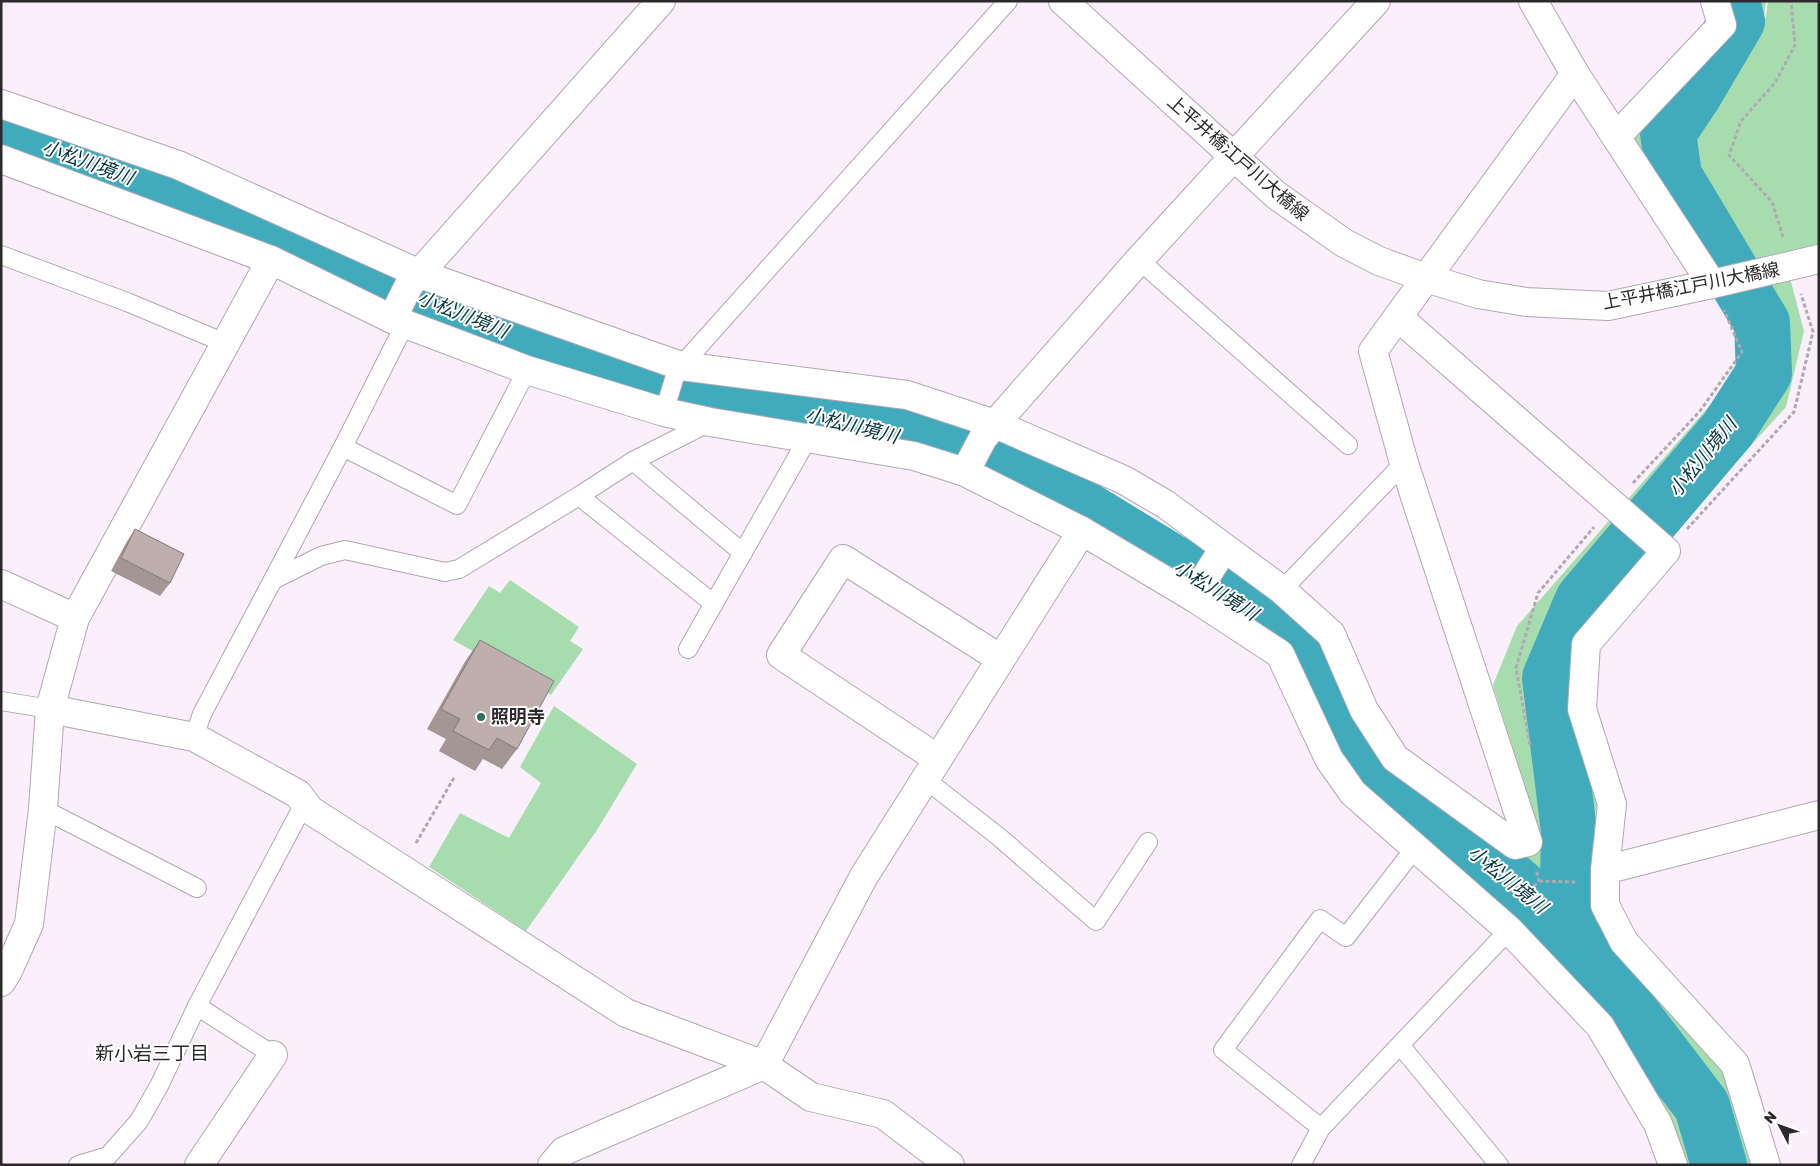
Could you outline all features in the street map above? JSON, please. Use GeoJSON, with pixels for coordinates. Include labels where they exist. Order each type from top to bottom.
{"type":"FeatureCollection","features":[{"type":"Feature","properties":{"kind":"street"},"geometry":{"type":"LineString","coordinates":[[405,302],[661,1]]}},
{"type":"Feature","properties":{"kind":"street","name":"上平井橋江戸川大橋線"},"geometry":{"type":"LineString","coordinates":[[1063,1],[1276,195],[1344,243],[1379,260],[1426,278],[1478,294],[1526,302],[1608,306],[1728,281],[1819,259]]}},
{"type":"Feature","properties":{"kind":"street"},"geometry":{"type":"LineString","coordinates":[[965,472],[989,431],[1140,260],[1376,1]]}},
{"type":"Feature","properties":{"kind":"street"},"geometry":{"type":"LineString","coordinates":[[1533,1],[1575,74],[1616,137],[1728,281]]}},
{"type":"Feature","properties":{"kind":"street"},"geometry":{"type":"LineString","coordinates":[[1616,137],[1722,24],[1715,1]]}},
{"type":"Feature","properties":{"kind":"street"},"geometry":{"type":"LineString","coordinates":[[1,104],[178,165],[405,302],[527,370],[665,407],[710,422],[914,456],[965,472],[1082,531],[1208,574],[1282,590],[1331,634],[1364,710],[1396,758],[1515,845],[1528,842],[1404,463],[1373,351],[1575,74]]}},
{"type":"Feature","properties":{"kind":"street"},"geometry":{"type":"LineString","coordinates":[[1,158],[271,260],[405,302],[678,371],[907,395],[989,431],[1124,480],[1165,504],[1208,574],[1280,654],[1328,759],[1353,793],[1509,930],[1600,1026],[1658,1124],[1673,1165]]}},
{"type":"Feature","properties":{"kind":"street"},"geometry":{"type":"LineString","coordinates":[[1,982],[7,974],[28,924],[43,809],[50,709],[74,618],[271,260]]}},
{"type":"Feature","properties":{"kind":"street"},"geometry":{"type":"LineString","coordinates":[[1398,317],[1659,545],[1586,644],[1582,709],[1612,804],[1605,870],[1605,905],[1624,942],[1735,1064],[1766,1165]]}},
{"type":"Feature","properties":{"kind":"street"},"geometry":{"type":"LineString","coordinates":[[552,1165],[564,1151],[764,1065],[864,876],[1082,531]]}},
{"type":"Feature","properties":{"kind":"street"},"geometry":{"type":"LineString","coordinates":[[932,769],[781,655],[786,647],[843,559],[1001,660]]}},
{"type":"Feature","properties":{"kind":"street"},"geometry":{"type":"LineString","coordinates":[[1,584],[74,618]]}},
{"type":"Feature","properties":{"kind":"street"},"geometry":{"type":"LineString","coordinates":[[50,709],[194,737],[298,794],[310,810],[626,1013],[764,1065],[811,1098],[883,1114],[950,1165]]}},
{"type":"Feature","properties":{"kind":"street"},"geometry":{"type":"LineString","coordinates":[[1605,870],[1819,815]]}},
{"type":"Feature","properties":{"kind":"street"},"geometry":{"type":"LineString","coordinates":[[200,1165],[273,1055]]}},
{"type":"Feature","properties":{"kind":"lane"},"geometry":{"type":"LineString","coordinates":[[665,407],[678,371],[1008,1]]}},
{"type":"Feature","properties":{"kind":"lane"},"geometry":{"type":"LineString","coordinates":[[1,255],[127,302],[225,343]]}},
{"type":"Feature","properties":{"kind":"lane"},"geometry":{"type":"LineString","coordinates":[[1140,260],[1348,445]]}},
{"type":"Feature","properties":{"kind":"lane"},"geometry":{"type":"LineString","coordinates":[[194,737],[202,714],[343,447],[405,302]]}},
{"type":"Feature","properties":{"kind":"lane"},"geometry":{"type":"LineString","coordinates":[[343,447],[457,504],[527,370]]}},
{"type":"Feature","properties":{"kind":"lane"},"geometry":{"type":"LineString","coordinates":[[273,580],[322,556],[345,550],[446,572],[458,569],[633,461],[710,422]]}},
{"type":"Feature","properties":{"kind":"lane"},"geometry":{"type":"LineString","coordinates":[[688,649],[808,438]]}},
{"type":"Feature","properties":{"kind":"lane"},"geometry":{"type":"LineString","coordinates":[[633,461],[743,553]]}},
{"type":"Feature","properties":{"kind":"lane"},"geometry":{"type":"LineString","coordinates":[[1282,590],[1404,463]]}},
{"type":"Feature","properties":{"kind":"lane"},"geometry":{"type":"LineString","coordinates":[[579,496],[714,604]]}},
{"type":"Feature","properties":{"kind":"lane"},"geometry":{"type":"LineString","coordinates":[[1,701],[50,709]]}},
{"type":"Feature","properties":{"kind":"lane"},"geometry":{"type":"LineString","coordinates":[[932,769],[999,837],[1096,921],[1148,842]]}},
{"type":"Feature","properties":{"kind":"lane"},"geometry":{"type":"LineString","coordinates":[[78,1165],[108,1156],[139,1121],[159,1086],[197,1006],[305,802]]}},
{"type":"Feature","properties":{"kind":"lane"},"geometry":{"type":"LineString","coordinates":[[43,809],[197,888]]}},
{"type":"Feature","properties":{"kind":"lane"},"geometry":{"type":"LineString","coordinates":[[1321,1128],[1223,1050],[1320,919],[1346,937],[1415,848]]}},
{"type":"Feature","properties":{"kind":"lane"},"geometry":{"type":"LineString","coordinates":[[1301,1165],[1321,1128],[1509,930]]}},
{"type":"Feature","properties":{"kind":"lane"},"geometry":{"type":"LineString","coordinates":[[197,1006],[273,1055]]}},
{"type":"Feature","properties":{"kind":"lane"},"geometry":{"type":"LineString","coordinates":[[1400,1045],[1499,1165]]}},
{"type":"Feature","properties":{"kind":"path"},"geometry":{"type":"LineString","coordinates":[[1659,545],[1794,412],[1813,332],[1772,202],[1729,155],[1741,121],[1775,83],[1794,44],[1791,1]]}},
{"type":"Feature","properties":{"kind":"path"},"geometry":{"type":"LineString","coordinates":[[402,868],[455,776]]}},
{"type":"Feature","properties":{"kind":"green space"},"geometry":{"type":"Polygon","coordinates":[[[1719,1],[1766,1],[1764,16],[1694,136],[1698,141],[1696,135],[1740,66],[1766,17],[1768,1],[1819,1],[1819,255],[1786,263],[1804,331],[1786,407],[1586,627],[1572,714],[1597,804],[1588,855],[1601,932],[1727,1067],[1756,1165],[1683,1165],[1664,1106],[1607,1016],[1485,890],[1359,787],[1405,779],[1524,862],[1541,839],[1493,685],[1517,626],[1752,357],[1730,294],[1625,137],[1725,25],[1719,1]]]}},
{"type":"Feature","properties":{"kind":"green space"},"geometry":{"type":"Polygon","coordinates":[[[510,580],[579,627],[570,641],[583,649],[551,695],[453,640],[489,586],[500,593],[510,580]]]}},
{"type":"Feature","properties":{"kind":"green space"},"geometry":{"type":"Polygon","coordinates":[[[554,706],[637,764],[597,830],[526,931],[429,867],[460,813],[509,838],[541,783],[520,767],[554,706]]]}},
{"type":"Feature","properties":{"kind":"building"},"geometry":{"type":"Polygon","coordinates":[[[135,529],[184,554],[170,583],[121,558],[135,529]]]}},
{"type":"Feature","properties":{"kind":"building"},"geometry":{"type":"Polygon","coordinates":[[[480,640],[554,681],[517,749],[497,738],[489,750],[453,731],[460,719],[441,709],[480,640]]]}},
{"type":"Feature","properties":{"kind":"waterway","name":"小松川境川"},"geometry":{"type":"LineString","coordinates":[[1567,929],[1569,831],[1550,678],[1583,600],[1728,429],[1764,373],[1762,323],[1674,176],[1668,133],[1694,94],[1737,21],[1732,1]]}},
{"type":"Feature","properties":{"kind":"waterway","name":"小松川境川"},"geometry":{"type":"LineString","coordinates":[[1,131],[124,174],[531,342],[714,392],[1009,463],[1242,605],[1302,647],[1343,699],[1392,794],[1488,860],[1567,929],[1702,1106],[1719,1165]]}},
{"type":"Feature","properties":{"kind":"place","name":"照明寺"},"geometry":{"type":"Point","coordinates":[481,717]}},
{"type":"Feature","properties":{"kind":"district","name":"新小岩三丁目"},"geometry":{"type":"Point","coordinates":[152,1053]}}]}
